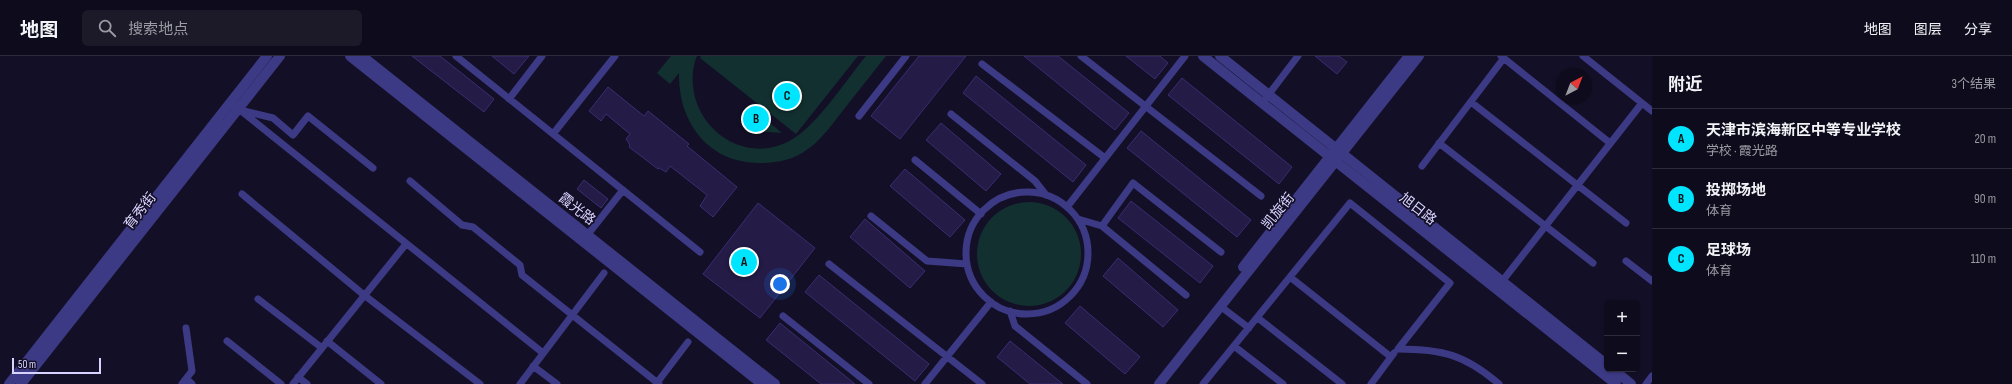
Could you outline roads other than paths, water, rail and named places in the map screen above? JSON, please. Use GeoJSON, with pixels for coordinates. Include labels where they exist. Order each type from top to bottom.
{"type":"FeatureCollection","features":[{"type":"Feature","properties":{"kind":"street","name":"育秀街"},"geometry":{"type":"LineString","coordinates":[[9,384],[267,56]]}},
{"type":"Feature","properties":{"kind":"street","name":"育秀街"},"geometry":{"type":"LineString","coordinates":[[22,384],[280,56]]}},
{"type":"Feature","properties":{"kind":"street","name":"霞光路"},"geometry":{"type":"LineString","coordinates":[[350,56],[775,384]]}},
{"type":"Feature","properties":{"kind":"street","name":"霞光路"},"geometry":{"type":"LineString","coordinates":[[362,56],[762,384]]}},
{"type":"Feature","properties":{"kind":"street","name":"旭日路"},"geometry":{"type":"LineString","coordinates":[[1220,56],[1265,99]]}},
{"type":"Feature","properties":{"kind":"street","name":"凯旋街"},"geometry":{"type":"LineString","coordinates":[[1159,384],[1220,306],[1409,56]]}},
{"type":"Feature","properties":{"kind":"street","name":"凯旋街"},"geometry":{"type":"LineString","coordinates":[[1152,384],[1335,155],[1419,56]]}},
{"type":"Feature","properties":{"kind":"street","name":"旭日路"},"geometry":{"type":"LineString","coordinates":[[1204,57],[1265,99],[1499,285],[1616,384]]}},
{"type":"Feature","properties":{"kind":"street","name":"旭日路"},"geometry":{"type":"LineString","coordinates":[[1499,285],[1604,363]]}},
{"type":"Feature","properties":{"kind":"street"},"geometry":{"type":"LineString","coordinates":[[1616,372],[1631,384]]}},
{"type":"Feature","properties":{"kind":"lane"},"geometry":{"type":"LineString","coordinates":[[456,56],[700,252]]}},
{"type":"Feature","properties":{"kind":"lane"},"geometry":{"type":"LineString","coordinates":[[509,99],[542,56]]}},
{"type":"Feature","properties":{"kind":"lane"},"geometry":{"type":"LineString","coordinates":[[554,134],[615,56]]}},
{"type":"Feature","properties":{"kind":"lane"},"geometry":{"type":"LineString","coordinates":[[859,116],[906,56]]}},
{"type":"Feature","properties":{"kind":"lane"},"geometry":{"type":"LineString","coordinates":[[1081,56],[1261,196]]}},
{"type":"Feature","properties":{"kind":"lane"},"geometry":{"type":"LineString","coordinates":[[1067,207],[1185,56]]}},
{"type":"Feature","properties":{"kind":"lane"},"geometry":{"type":"LineString","coordinates":[[1265,99],[1298,56]]}},
{"type":"Feature","properties":{"kind":"lane"},"geometry":{"type":"LineString","coordinates":[[1583,56],[1652,111]]}},
{"type":"Feature","properties":{"kind":"lane"},"geometry":{"type":"LineString","coordinates":[[1422,166],[1503,57],[1610,143]]}},
{"type":"Feature","properties":{"kind":"lane"},"geometry":{"type":"LineString","coordinates":[[982,64],[1105,158]]}},
{"type":"Feature","properties":{"kind":"lane"},"geometry":{"type":"LineString","coordinates":[[230,102],[238,110],[543,353]]}},
{"type":"Feature","properties":{"kind":"lane"},"geometry":{"type":"LineString","coordinates":[[1470,102],[1626,223]]}},
{"type":"Feature","properties":{"kind":"lane"},"geometry":{"type":"LineString","coordinates":[[1499,285],[1642,103]]}},
{"type":"Feature","properties":{"kind":"lane"},"geometry":{"type":"LineString","coordinates":[[238,110],[273,118],[293,135],[308,116],[373,168]]}},
{"type":"Feature","properties":{"kind":"lane"},"geometry":{"type":"LineString","coordinates":[[951,114],[1035,181],[1046,195]]}},
{"type":"Feature","properties":{"kind":"lane"},"geometry":{"type":"LineString","coordinates":[[1439,143],[1593,264]]}},
{"type":"Feature","properties":{"kind":"lane"},"geometry":{"type":"LineString","coordinates":[[915,160],[981,214]]}},
{"type":"Feature","properties":{"kind":"lane"},"geometry":{"type":"LineString","coordinates":[[410,181],[462,225],[473,227],[520,265],[522,275],[657,383],[688,342]]}},
{"type":"Feature","properties":{"kind":"lane"},"geometry":{"type":"LineString","coordinates":[[1102,226],[1133,183],[1221,252]]}},
{"type":"Feature","properties":{"kind":"lane"},"geometry":{"type":"LineString","coordinates":[[585,238],[623,190]]}},
{"type":"Feature","properties":{"kind":"lane"},"geometry":{"type":"LineString","coordinates":[[1025,192],[1046,195],[1067,207],[1078,219],[1086,237],[1089,256],[1085,275],[1075,292],[1061,305],[1043,313],[1024,315],[1010,312],[991,302],[974,284],[967,264],[967,243],[974,224],[981,214],[987,207],[1005,196],[1025,192]]}},
{"type":"Feature","properties":{"kind":"lane"},"geometry":{"type":"LineString","coordinates":[[242,194],[364,295],[480,384]]}},
{"type":"Feature","properties":{"kind":"lane"},"geometry":{"type":"LineString","coordinates":[[1204,384],[1350,203],[1450,283],[1371,384]]}},
{"type":"Feature","properties":{"kind":"lane"},"geometry":{"type":"LineString","coordinates":[[870,216],[927,261],[967,264]]}},
{"type":"Feature","properties":{"kind":"lane"},"geometry":{"type":"LineString","coordinates":[[1078,219],[1102,226],[1186,295]]}},
{"type":"Feature","properties":{"kind":"lane"},"geometry":{"type":"LineString","coordinates":[[293,384],[406,244]]}},
{"type":"Feature","properties":{"kind":"lane"},"geometry":{"type":"LineString","coordinates":[[1626,261],[1652,281]]}},
{"type":"Feature","properties":{"kind":"lane"},"geometry":{"type":"LineString","coordinates":[[829,264],[982,384]]}},
{"type":"Feature","properties":{"kind":"lane"},"geometry":{"type":"LineString","coordinates":[[520,384],[604,273]]}},
{"type":"Feature","properties":{"kind":"lane"},"geometry":{"type":"LineString","coordinates":[[1290,277],[1391,357]]}},
{"type":"Feature","properties":{"kind":"lane"},"geometry":{"type":"LineString","coordinates":[[258,299],[322,348]]}},
{"type":"Feature","properties":{"kind":"lane"},"geometry":{"type":"LineString","coordinates":[[925,384],[991,302]]}},
{"type":"Feature","properties":{"kind":"lane"},"geometry":{"type":"LineString","coordinates":[[1220,306],[1249,328]]}},
{"type":"Feature","properties":{"kind":"lane"},"geometry":{"type":"LineString","coordinates":[[1010,312],[1015,326],[1087,384]]}},
{"type":"Feature","properties":{"kind":"lane"},"geometry":{"type":"LineString","coordinates":[[783,316],[869,384]]}},
{"type":"Feature","properties":{"kind":"lane"},"geometry":{"type":"LineString","coordinates":[[1258,318],[1342,384]]}},
{"type":"Feature","properties":{"kind":"lane"},"geometry":{"type":"LineString","coordinates":[[182,384],[192,371],[186,328]]}},
{"type":"Feature","properties":{"kind":"lane"},"geometry":{"type":"LineString","coordinates":[[226,340],[281,384]]}},
{"type":"Feature","properties":{"kind":"lane"},"geometry":{"type":"LineString","coordinates":[[327,341],[381,384]]}},
{"type":"Feature","properties":{"kind":"lane"},"geometry":{"type":"LineString","coordinates":[[1234,346],[1283,384]]}},
{"type":"Feature","properties":{"kind":"lane"},"geometry":{"type":"LineString","coordinates":[[1398,348],[1439,351],[1463,359],[1479,367],[1499,384]]}},
{"type":"Feature","properties":{"kind":"lane"},"geometry":{"type":"LineString","coordinates":[[533,366],[557,384]]}},
{"type":"Feature","properties":{"kind":"lane"},"geometry":{"type":"LineString","coordinates":[[1646,384],[1652,376]]}},
{"type":"Feature","properties":{"kind":"lane"},"geometry":{"type":"LineString","coordinates":[[298,377],[307,384]]}},
{"type":"Feature","properties":{"kind":"place","name":"足球场"},"geometry":{"type":"Point","coordinates":[787,96]}},
{"type":"Feature","properties":{"kind":"place","name":"投掷场地"},"geometry":{"type":"Point","coordinates":[756,119]}},
{"type":"Feature","properties":{"kind":"place","name":"天津市滨海新区中等专业学校"},"geometry":{"type":"Point","coordinates":[744,262]}}]}
